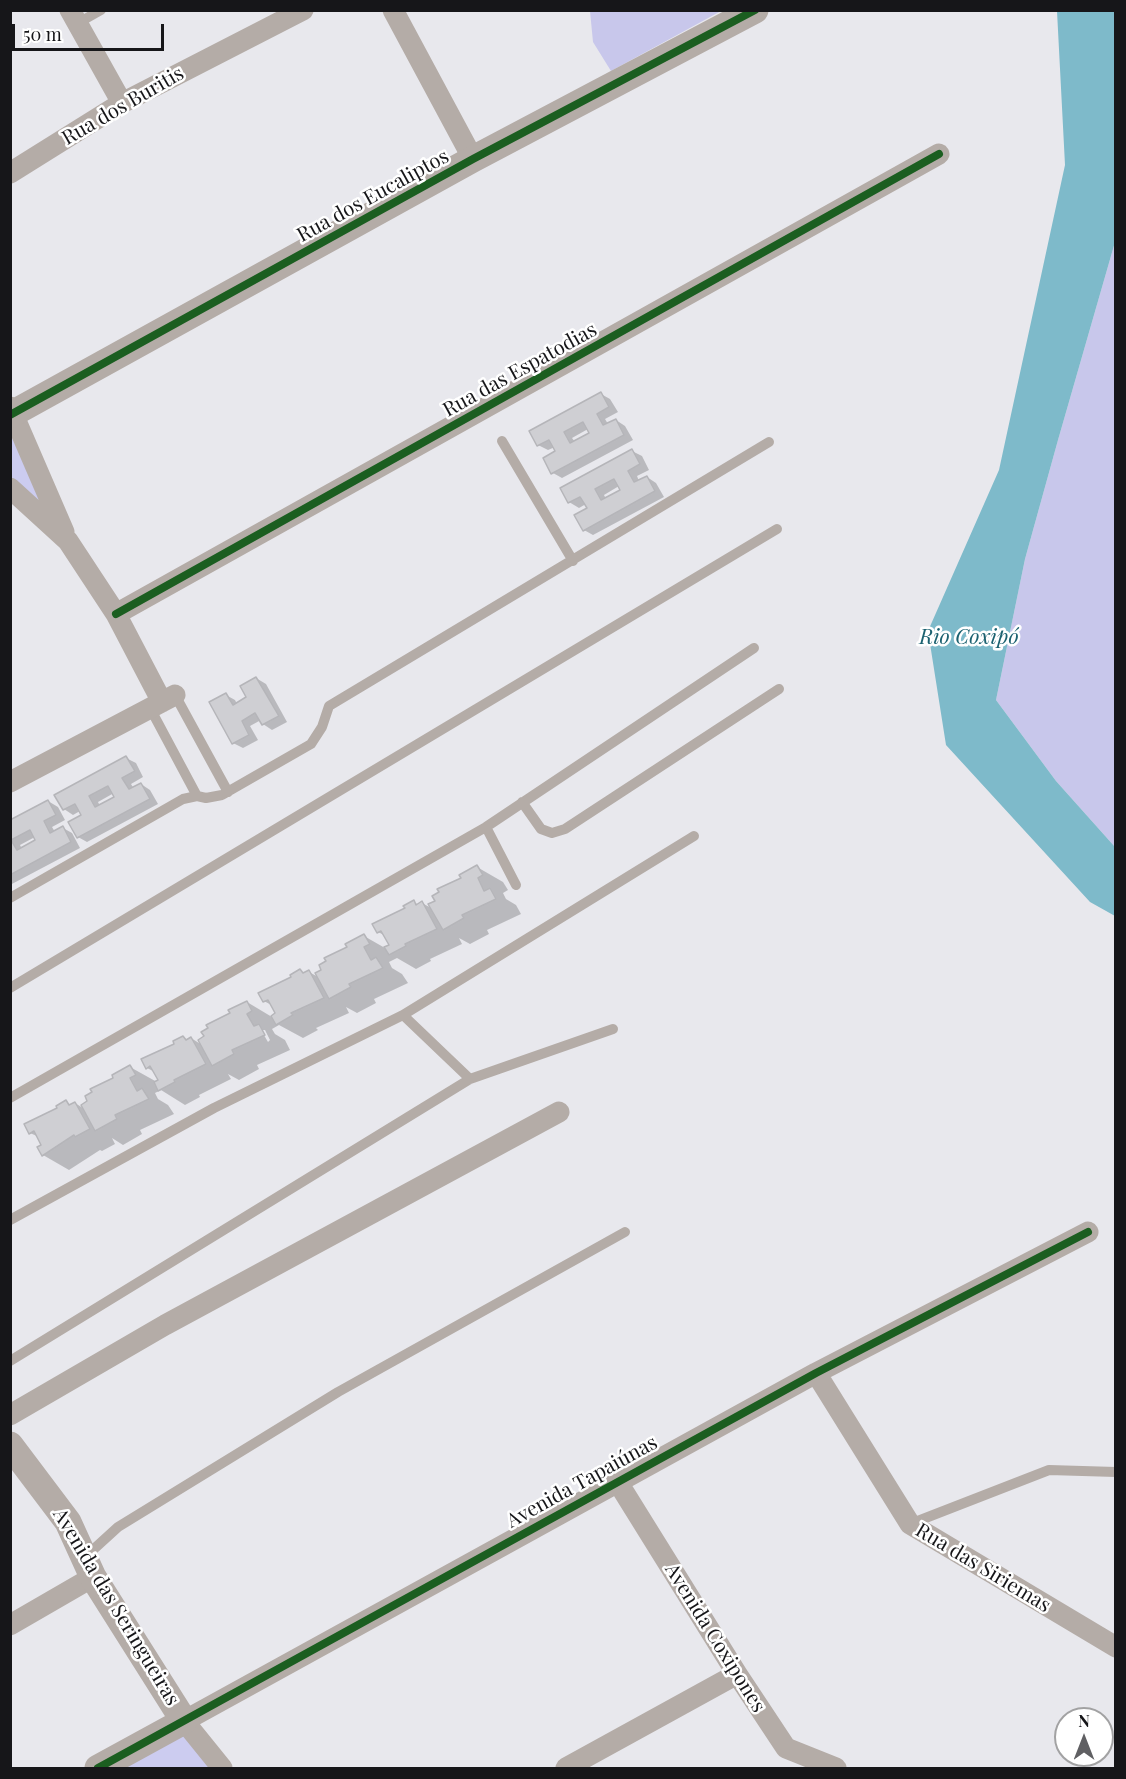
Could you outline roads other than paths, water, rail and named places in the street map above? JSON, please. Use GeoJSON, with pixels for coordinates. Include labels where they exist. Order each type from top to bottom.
{"type":"FeatureCollection","features":[{"type":"Feature","properties":{"kind":"street","name":"Rua dos Buritis"},"geometry":{"type":"LineString","coordinates":[[10,173],[122,102],[303,10]]}},
{"type":"Feature","properties":{"kind":"street"},"geometry":{"type":"LineString","coordinates":[[393,10],[473,159]]}},
{"type":"Feature","properties":{"kind":"street","name":"Rua dos Eucaliptos"},"geometry":{"type":"LineString","coordinates":[[12,412],[473,159],[755,10]]}},
{"type":"Feature","properties":{"kind":"street"},"geometry":{"type":"LineString","coordinates":[[74,17],[122,102]]}},
{"type":"Feature","properties":{"kind":"street","name":"Rua das Espatodias"},"geometry":{"type":"LineString","coordinates":[[116,614],[939,154]]}},
{"type":"Feature","properties":{"kind":"street"},"geometry":{"type":"LineString","coordinates":[[10,782],[162,702],[116,614],[68,541],[12,412]]}},
{"type":"Feature","properties":{"kind":"street"},"geometry":{"type":"LineString","coordinates":[[10,488],[68,541]]}},
{"type":"Feature","properties":{"kind":"street"},"geometry":{"type":"LineString","coordinates":[[10,1415],[165,1325],[559,1112]]}},
{"type":"Feature","properties":{"kind":"street","name":"Avenida Tapaiúnas"},"geometry":{"type":"LineString","coordinates":[[98,1768],[816,1373],[1088,1232]]}},
{"type":"Feature","properties":{"kind":"street","name":"Rua das Siriemas"},"geometry":{"type":"LineString","coordinates":[[816,1373],[910,1524],[1116,1647]]}},
{"type":"Feature","properties":{"kind":"street","name":"Avenida das Seringueiras"},"geometry":{"type":"LineString","coordinates":[[10,1445],[68,1522],[89,1568],[184,1721],[222,1768]]}},
{"type":"Feature","properties":{"kind":"street","name":"Avenida Coxipones"},"geometry":{"type":"LineString","coordinates":[[617,1481],[737,1674],[786,1748],[836,1768]]}},
{"type":"Feature","properties":{"kind":"street"},"geometry":{"type":"LineString","coordinates":[[10,1625],[89,1568]]}},
{"type":"Feature","properties":{"kind":"street"},"geometry":{"type":"LineString","coordinates":[[566,1768],[737,1674]]}},
{"type":"Feature","properties":{"kind":"lane"},"geometry":{"type":"LineString","coordinates":[[74,17],[101,10]]}},
{"type":"Feature","properties":{"kind":"lane"},"geometry":{"type":"LineString","coordinates":[[502,441],[573,561]]}},
{"type":"Feature","properties":{"kind":"lane"},"geometry":{"type":"LineString","coordinates":[[10,898],[183,799],[197,796],[216,797],[228,792],[311,744],[322,727],[329,706],[769,442]]}},
{"type":"Feature","properties":{"kind":"lane"},"geometry":{"type":"LineString","coordinates":[[10,988],[777,529]]}},
{"type":"Feature","properties":{"kind":"lane"},"geometry":{"type":"LineString","coordinates":[[10,1098],[486,826],[754,648]]}},
{"type":"Feature","properties":{"kind":"lane"},"geometry":{"type":"LineString","coordinates":[[522,802],[541,829],[552,833],[565,829],[779,689]]}},
{"type":"Feature","properties":{"kind":"lane"},"geometry":{"type":"LineString","coordinates":[[162,702],[228,792]]}},
{"type":"Feature","properties":{"kind":"lane"},"geometry":{"type":"LineString","coordinates":[[162,702],[197,796]]}},
{"type":"Feature","properties":{"kind":"lane"},"geometry":{"type":"LineString","coordinates":[[486,826],[516,885]]}},
{"type":"Feature","properties":{"kind":"lane"},"geometry":{"type":"LineString","coordinates":[[10,1220],[214,1108],[403,1016],[694,836]]}},
{"type":"Feature","properties":{"kind":"lane"},"geometry":{"type":"LineString","coordinates":[[403,1016],[470,1079]]}},
{"type":"Feature","properties":{"kind":"lane"},"geometry":{"type":"LineString","coordinates":[[10,1361],[470,1079],[613,1029]]}},
{"type":"Feature","properties":{"kind":"lane"},"geometry":{"type":"LineString","coordinates":[[89,1568],[118,1527],[338,1392],[625,1232]]}},
{"type":"Feature","properties":{"kind":"lane"},"geometry":{"type":"LineString","coordinates":[[910,1524],[1049,1470],[1116,1472]]}},
{"type":"Feature","properties":{"kind":"water","name":"Rio Coxipó"},"geometry":{"type":"Polygon","coordinates":[[[1057,11],[1115,11],[1115,242],[1025,559],[996,700],[1056,781],[1115,847],[1115,916],[1090,902],[946,745],[928,631],[999,470],[1065,165],[1057,11]]]}}]}
